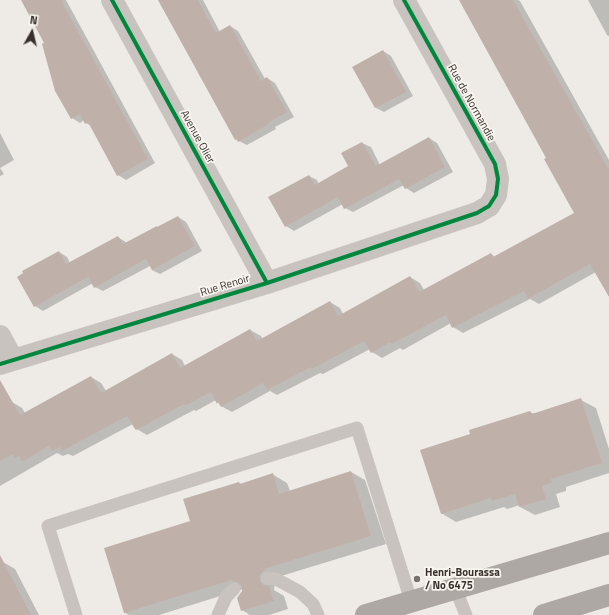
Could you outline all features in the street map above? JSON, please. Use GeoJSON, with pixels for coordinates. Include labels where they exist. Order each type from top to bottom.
{"type":"FeatureCollection","features":[{"type":"Feature","properties":{"kind":"main road"},"geometry":{"type":"LineString","coordinates":[[366,615],[609,543]]}},
{"type":"Feature","properties":{"kind":"main road"},"geometry":{"type":"LineString","coordinates":[[544,615],[609,595]]}},
{"type":"Feature","properties":{"kind":"street","name":"Avenue Olier"},"geometry":{"type":"LineString","coordinates":[[112,0],[267,283]]}},
{"type":"Feature","properties":{"kind":"street","name":"Rue de Normandie"},"geometry":{"type":"LineString","coordinates":[[404,0],[495,164],[498,179],[496,195],[489,206],[477,213]]}},
{"type":"Feature","properties":{"kind":"street","name":"Rue Renoir"},"geometry":{"type":"LineString","coordinates":[[6,362],[267,283],[477,213]]}},
{"type":"Feature","properties":{"kind":"street"},"geometry":{"type":"LineString","coordinates":[[0,336],[6,362]]}},
{"type":"Feature","properties":{"kind":"lane"},"geometry":{"type":"LineString","coordinates":[[76,615],[48,526],[357,428],[411,601]]}},
{"type":"Feature","properties":{"kind":"lane"},"geometry":{"type":"LineString","coordinates":[[267,578],[276,579],[300,592],[313,604],[318,615]]}},
{"type":"Feature","properties":{"kind":"lane"},"geometry":{"type":"LineString","coordinates":[[455,588],[466,615]]}},
{"type":"Feature","properties":{"kind":"lane"},"geometry":{"type":"LineString","coordinates":[[218,615],[226,597],[234,589]]}},
{"type":"Feature","properties":{"kind":"building"},"geometry":{"type":"Polygon","coordinates":[[[21,0],[61,0],[148,159],[117,176],[88,122],[85,124],[80,114],[71,119],[55,91],[42,44],[44,43],[21,0]]]}},
{"type":"Feature","properties":{"kind":"building"},"geometry":{"type":"Polygon","coordinates":[[[158,0],[198,0],[216,33],[230,25],[261,81],[267,77],[287,112],[238,142],[236,139],[235,140],[158,0]]]}},
{"type":"Feature","properties":{"kind":"building"},"geometry":{"type":"Polygon","coordinates":[[[459,0],[513,0],[609,170],[609,297],[590,264],[528,299],[524,291],[452,328],[446,315],[392,344],[390,342],[371,353],[364,341],[312,369],[311,367],[267,390],[263,383],[221,407],[218,402],[217,404],[211,392],[185,406],[184,404],[136,430],[127,416],[62,451],[60,447],[52,451],[49,446],[22,462],[19,456],[15,458],[13,454],[0,461],[0,380],[20,415],[91,376],[101,393],[172,353],[180,368],[250,329],[257,341],[330,301],[338,316],[410,276],[419,292],[491,253],[493,257],[574,213],[544,159],[546,158],[459,0]]]}},
{"type":"Feature","properties":{"kind":"building"},"geometry":{"type":"Polygon","coordinates":[[[383,50],[406,92],[375,108],[352,67],[383,50]]]}},
{"type":"Feature","properties":{"kind":"building"},"geometry":{"type":"Polygon","coordinates":[[[429,137],[445,167],[405,189],[399,179],[344,209],[338,197],[285,227],[268,197],[309,175],[315,185],[348,166],[341,153],[362,142],[376,166],[429,137]]]}},
{"type":"Feature","properties":{"kind":"building"},"geometry":{"type":"Polygon","coordinates":[[[178,216],[195,246],[152,270],[146,259],[94,288],[88,277],[34,307],[17,277],[23,273],[22,271],[59,251],[66,264],[118,236],[123,244],[178,216]]]}},
{"type":"Feature","properties":{"kind":"building"},"geometry":{"type":"Polygon","coordinates":[[[581,398],[602,463],[551,479],[552,483],[542,486],[546,499],[519,507],[515,494],[492,501],[491,498],[441,514],[420,450],[470,434],[469,430],[530,411],[532,414],[581,398]]]}},
{"type":"Feature","properties":{"kind":"building"},"geometry":{"type":"Polygon","coordinates":[[[351,471],[371,536],[264,569],[265,570],[260,574],[260,581],[263,585],[269,586],[274,601],[241,611],[237,598],[242,591],[242,587],[239,583],[231,580],[124,613],[104,548],[190,521],[183,499],[239,482],[240,484],[273,473],[279,494],[351,471]]]}},
{"type":"Feature","properties":{"kind":"building"},"geometry":{"type":"Polygon","coordinates":[[[0,555],[31,615],[0,615],[0,555]]]}},
{"type":"Feature","properties":{"kind":"cycle path"},"geometry":{"type":"LineString","coordinates":[[112,0],[267,283]]}},
{"type":"Feature","properties":{"kind":"cycle path"},"geometry":{"type":"LineString","coordinates":[[0,364],[267,283],[477,213],[489,206],[496,195],[498,179],[495,164],[404,0]]}},
{"type":"Feature","properties":{"kind":"place","name":"Henri-Bourassa / No 6475"},"geometry":{"type":"Point","coordinates":[417,579]}}]}
